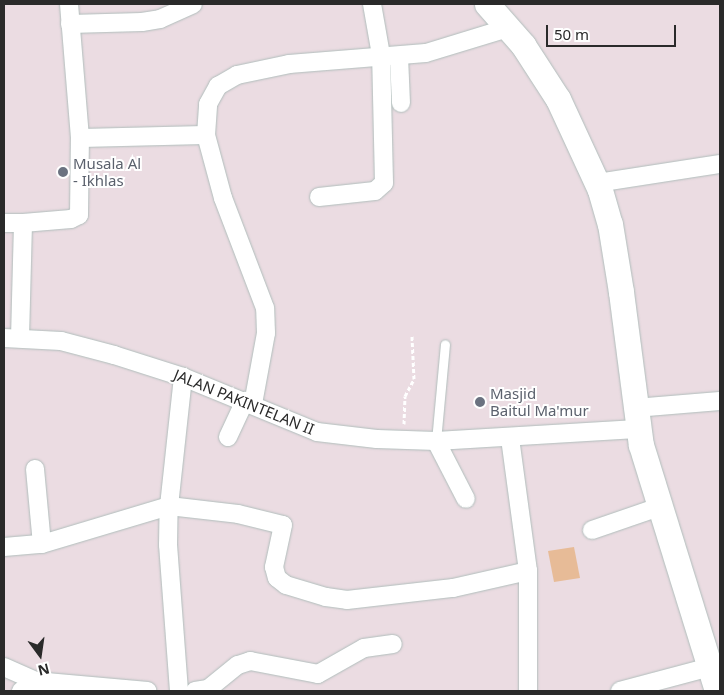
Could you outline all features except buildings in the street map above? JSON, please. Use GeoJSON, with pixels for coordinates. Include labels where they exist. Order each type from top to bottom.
{"type":"FeatureCollection","features":[{"type":"Feature","properties":{"kind":"main road"},"geometry":{"type":"LineString","coordinates":[[487,4],[508,28],[558,99],[597,183],[610,224],[618,268],[636,419],[659,507],[717,691]]}},
{"type":"Feature","properties":{"kind":"street"},"geometry":{"type":"LineString","coordinates":[[4,223],[71,219],[79,215],[80,138],[69,4]]}},
{"type":"Feature","properties":{"kind":"street"},"geometry":{"type":"LineString","coordinates":[[70,24],[142,22],[160,19],[193,4]]}},
{"type":"Feature","properties":{"kind":"street"},"geometry":{"type":"LineString","coordinates":[[319,197],[375,191],[383,186],[381,55],[372,4]]}},
{"type":"Feature","properties":{"kind":"street"},"geometry":{"type":"LineString","coordinates":[[228,438],[249,402],[266,333],[265,308],[223,198],[206,135],[208,104],[218,86],[237,75],[288,64],[381,55],[399,56],[448,49],[508,28]]}},
{"type":"Feature","properties":{"kind":"street"},"geometry":{"type":"LineString","coordinates":[[399,56],[401,103]]}},
{"type":"Feature","properties":{"kind":"street"},"geometry":{"type":"LineString","coordinates":[[80,138],[206,135]]}},
{"type":"Feature","properties":{"kind":"street"},"geometry":{"type":"LineString","coordinates":[[597,183],[720,164]]}},
{"type":"Feature","properties":{"kind":"street"},"geometry":{"type":"LineString","coordinates":[[12,338],[23,223]]}},
{"type":"Feature","properties":{"kind":"street","name":"JALAN PAKINTELAN II"},"geometry":{"type":"LineString","coordinates":[[12,338],[61,341],[183,376],[317,432],[403,440],[436,441],[510,438],[636,419],[720,401]]}},
{"type":"Feature","properties":{"kind":"street"},"geometry":{"type":"LineString","coordinates":[[179,691],[168,545],[169,506],[183,376]]}},
{"type":"Feature","properties":{"kind":"street"},"geometry":{"type":"LineString","coordinates":[[510,438],[528,571],[528,691]]}},
{"type":"Feature","properties":{"kind":"street"},"geometry":{"type":"LineString","coordinates":[[436,441],[466,499]]}},
{"type":"Feature","properties":{"kind":"street"},"geometry":{"type":"LineString","coordinates":[[35,469],[42,544]]}},
{"type":"Feature","properties":{"kind":"street"},"geometry":{"type":"LineString","coordinates":[[4,547],[42,544],[169,506],[238,514],[279,524],[284,527],[274,567],[277,578],[298,589],[326,597],[346,600],[454,588],[528,571]]}},
{"type":"Feature","properties":{"kind":"street"},"geometry":{"type":"LineString","coordinates":[[592,530],[659,507]]}},
{"type":"Feature","properties":{"kind":"street"},"geometry":{"type":"LineString","coordinates":[[195,691],[208,689],[238,665],[250,661],[318,674],[364,648],[393,644]]}},
{"type":"Feature","properties":{"kind":"street"},"geometry":{"type":"LineString","coordinates":[[620,691],[710,666]]}},
{"type":"Feature","properties":{"kind":"street"},"geometry":{"type":"LineString","coordinates":[[4,667],[36,681],[148,691]]}},
{"type":"Feature","properties":{"kind":"street"},"geometry":{"type":"LineString","coordinates":[[21,691],[36,681]]}},
{"type":"Feature","properties":{"kind":"lane"},"geometry":{"type":"LineString","coordinates":[[436,441],[445,344]]}},
{"type":"Feature","properties":{"kind":"path"},"geometry":{"type":"LineString","coordinates":[[403,440],[405,396],[414,379],[412,336]]}},
{"type":"Feature","properties":{"kind":"shaded area"},"geometry":{"type":"Polygon","coordinates":[[[574,547],[580,578],[554,582],[548,551],[574,547]]]}},
{"type":"Feature","properties":{"kind":"place","name":"Musala Al - Ikhlas"},"geometry":{"type":"Point","coordinates":[63,172]}},
{"type":"Feature","properties":{"kind":"place","name":"Masjid Baitul Ma'mur"},"geometry":{"type":"Point","coordinates":[480,402]}}]}
